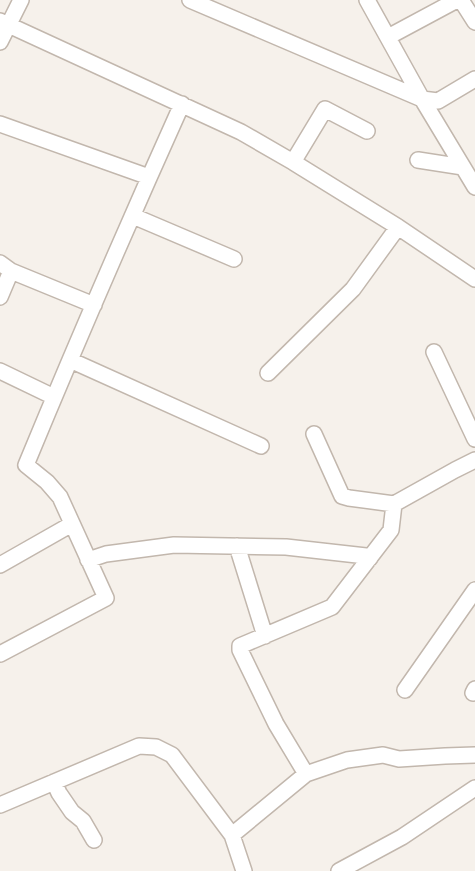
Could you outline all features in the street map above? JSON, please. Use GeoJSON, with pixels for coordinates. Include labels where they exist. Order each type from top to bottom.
{"type":"FeatureCollection","features":[{"type":"Feature","properties":{"kind":"street"},"geometry":{"type":"LineString","coordinates":[[0,42],[4,23],[20,0]]}},
{"type":"Feature","properties":{"kind":"street"},"geometry":{"type":"LineString","coordinates":[[190,0],[422,99],[438,101],[475,79]]}},
{"type":"Feature","properties":{"kind":"street"},"geometry":{"type":"LineString","coordinates":[[367,0],[422,99],[475,188]]}},
{"type":"Feature","properties":{"kind":"street"},"geometry":{"type":"LineString","coordinates":[[388,37],[457,0]]}},
{"type":"Feature","properties":{"kind":"street"},"geometry":{"type":"LineString","coordinates":[[461,0],[475,22]]}},
{"type":"Feature","properties":{"kind":"street"},"geometry":{"type":"LineString","coordinates":[[4,23],[241,132],[398,227],[475,279]]}},
{"type":"Feature","properties":{"kind":"street"},"geometry":{"type":"LineString","coordinates":[[0,654],[106,598],[60,497],[46,482],[26,466],[54,397],[182,104]]}},
{"type":"Feature","properties":{"kind":"street"},"geometry":{"type":"LineString","coordinates":[[293,162],[325,108],[367,131]]}},
{"type":"Feature","properties":{"kind":"street"},"geometry":{"type":"LineString","coordinates":[[0,124],[149,177]]}},
{"type":"Feature","properties":{"kind":"street"},"geometry":{"type":"LineString","coordinates":[[418,160],[463,167]]}},
{"type":"Feature","properties":{"kind":"street"},"geometry":{"type":"LineString","coordinates":[[133,216],[234,259]]}},
{"type":"Feature","properties":{"kind":"street"},"geometry":{"type":"LineString","coordinates":[[268,373],[353,288],[398,227]]}},
{"type":"Feature","properties":{"kind":"street"},"geometry":{"type":"LineString","coordinates":[[0,297],[6,267],[94,305]]}},
{"type":"Feature","properties":{"kind":"street"},"geometry":{"type":"LineString","coordinates":[[434,352],[475,439]]}},
{"type":"Feature","properties":{"kind":"street"},"geometry":{"type":"LineString","coordinates":[[70,360],[261,446]]}},
{"type":"Feature","properties":{"kind":"street"},"geometry":{"type":"LineString","coordinates":[[0,371],[54,397]]}},
{"type":"Feature","properties":{"kind":"street"},"geometry":{"type":"LineString","coordinates":[[314,434],[342,496],[349,498],[394,504],[475,460]]}},
{"type":"Feature","properties":{"kind":"street"},"geometry":{"type":"LineString","coordinates":[[306,774],[276,724],[240,650],[240,646],[332,606],[391,530],[394,504]]}},
{"type":"Feature","properties":{"kind":"street"},"geometry":{"type":"LineString","coordinates":[[0,565],[72,524]]}},
{"type":"Feature","properties":{"kind":"street"},"geometry":{"type":"LineString","coordinates":[[88,560],[106,554],[174,545],[286,547],[370,558]]}},
{"type":"Feature","properties":{"kind":"street"},"geometry":{"type":"LineString","coordinates":[[237,546],[265,636]]}},
{"type":"Feature","properties":{"kind":"street"},"geometry":{"type":"LineString","coordinates":[[405,690],[475,590]]}},
{"type":"Feature","properties":{"kind":"street"},"geometry":{"type":"LineString","coordinates":[[0,805],[138,746],[156,746],[172,756],[232,835],[244,871]]}},
{"type":"Feature","properties":{"kind":"street"},"geometry":{"type":"LineString","coordinates":[[232,835],[306,774],[347,760],[383,755],[399,760],[475,755]]}},
{"type":"Feature","properties":{"kind":"street"},"geometry":{"type":"LineString","coordinates":[[54,782],[72,812],[83,821],[94,840]]}},
{"type":"Feature","properties":{"kind":"street"},"geometry":{"type":"LineString","coordinates":[[339,871],[402,837],[475,788]]}}]}
